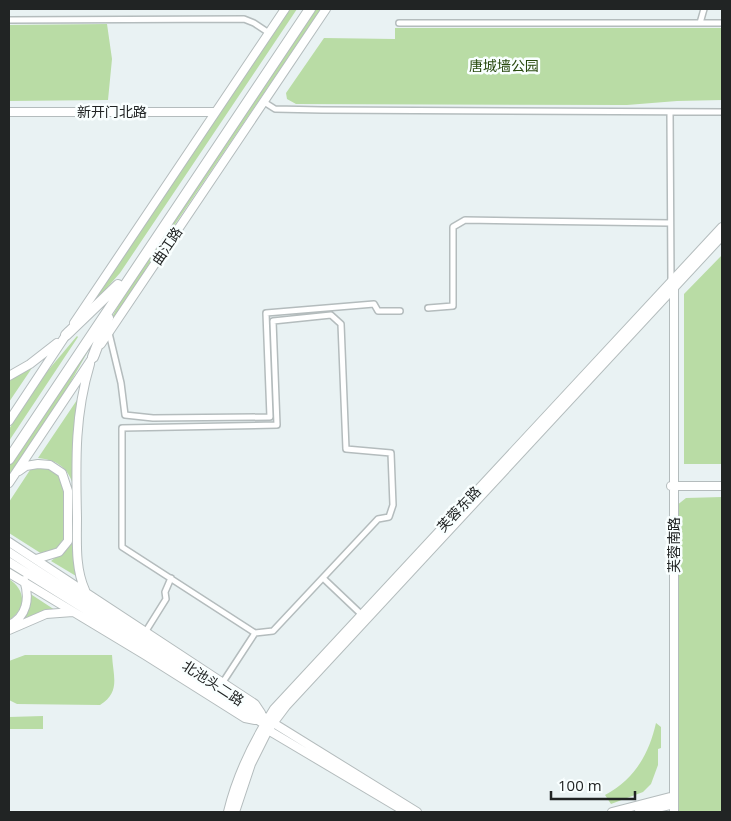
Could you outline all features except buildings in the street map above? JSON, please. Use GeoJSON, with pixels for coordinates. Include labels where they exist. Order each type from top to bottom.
{"type":"FeatureCollection","features":[{"type":"Feature","properties":{"kind":"highway","name":"曲江路"},"geometry":{"type":"LineString","coordinates":[[9,459],[302,9]]}},
{"type":"Feature","properties":{"kind":"highway","name":"曲江路"},"geometry":{"type":"LineString","coordinates":[[9,446],[310,9]]}},
{"type":"Feature","properties":{"kind":"highway"},"geometry":{"type":"LineString","coordinates":[[66,335],[121,285]]}},
{"type":"Feature","properties":{"kind":"highway"},"geometry":{"type":"LineString","coordinates":[[93,357],[121,285]]}},
{"type":"Feature","properties":{"kind":"main road"},"geometry":{"type":"LineString","coordinates":[[9,421],[285,9]]}},
{"type":"Feature","properties":{"kind":"main road","name":"曲江路"},"geometry":{"type":"LineString","coordinates":[[11,481],[326,9]]}},
{"type":"Feature","properties":{"kind":"main road","name":"新开门北路"},"geometry":{"type":"LineString","coordinates":[[9,112],[215,112]]}},
{"type":"Feature","properties":{"kind":"main road","name":"芙蓉东路"},"geometry":{"type":"LineString","coordinates":[[235,812],[266,722],[286,706],[671,286],[722,227]]}},
{"type":"Feature","properties":{"kind":"main road","name":"芙蓉东路"},"geometry":{"type":"LineString","coordinates":[[228,812],[240,773],[266,722],[292,688],[671,286],[722,236]]}},
{"type":"Feature","properties":{"kind":"main road","name":"芙蓉南路"},"geometry":{"type":"LineString","coordinates":[[671,286],[671,807]]}},
{"type":"Feature","properties":{"kind":"main road"},"geometry":{"type":"LineString","coordinates":[[9,376],[49,351],[66,335]]}},
{"type":"Feature","properties":{"kind":"main road"},"geometry":{"type":"LineString","coordinates":[[93,357],[80,403],[76,436],[78,563],[86,591],[98,608]]}},
{"type":"Feature","properties":{"kind":"main road"},"geometry":{"type":"LineString","coordinates":[[11,481],[24,467],[42,464],[59,470],[67,483],[68,541],[59,552],[36,559],[17,557]]}},
{"type":"Feature","properties":{"kind":"main road"},"geometry":{"type":"LineString","coordinates":[[672,486],[722,486]]}},
{"type":"Feature","properties":{"kind":"main road","name":"芙蓉南路"},"geometry":{"type":"LineString","coordinates":[[671,807],[672,486]]}},
{"type":"Feature","properties":{"kind":"main road"},"geometry":{"type":"LineString","coordinates":[[9,542],[255,704],[266,722]]}},
{"type":"Feature","properties":{"kind":"main road","name":"北池头二路"},"geometry":{"type":"LineString","coordinates":[[9,552],[98,608],[266,722],[417,812]]}},
{"type":"Feature","properties":{"kind":"main road"},"geometry":{"type":"LineString","coordinates":[[9,625],[17,621],[25,610],[27,600],[24,582],[12,564]]}},
{"type":"Feature","properties":{"kind":"main road","name":"北池头二路"},"geometry":{"type":"LineString","coordinates":[[12,564],[266,722],[406,812]]}},
{"type":"Feature","properties":{"kind":"main road"},"geometry":{"type":"LineString","coordinates":[[9,573],[145,654],[245,718],[266,722]]}},
{"type":"Feature","properties":{"kind":"main road"},"geometry":{"type":"LineString","coordinates":[[9,630],[46,614],[73,612],[100,619]]}},
{"type":"Feature","properties":{"kind":"main road"},"geometry":{"type":"LineString","coordinates":[[612,812],[671,807]]}},
{"type":"Feature","properties":{"kind":"main road"},"geometry":{"type":"LineString","coordinates":[[639,812],[671,807]]}},
{"type":"Feature","properties":{"kind":"street"},"geometry":{"type":"LineString","coordinates":[[700,23],[704,9]]}},
{"type":"Feature","properties":{"kind":"street"},"geometry":{"type":"LineString","coordinates":[[9,20],[244,20],[254,23],[269,33]]}},
{"type":"Feature","properties":{"kind":"street"},"geometry":{"type":"LineString","coordinates":[[399,23],[722,23]]}},
{"type":"Feature","properties":{"kind":"street"},"geometry":{"type":"LineString","coordinates":[[264,102],[275,109],[722,112]]}},
{"type":"Feature","properties":{"kind":"street","name":"芙蓉南路"},"geometry":{"type":"LineString","coordinates":[[670,113],[671,286]]}},
{"type":"Feature","properties":{"kind":"street"},"geometry":{"type":"LineString","coordinates":[[428,308],[454,306],[453,227],[465,220],[670,223]]}},
{"type":"Feature","properties":{"kind":"street"},"geometry":{"type":"LineString","coordinates":[[109,332],[121,383],[125,415],[152,418],[270,417],[266,313],[374,304],[378,311],[400,311]]}},
{"type":"Feature","properties":{"kind":"street"},"geometry":{"type":"LineString","coordinates":[[331,315],[341,324],[346,449],[391,453],[393,505],[389,517],[378,519],[323,578],[272,631],[256,633],[122,546],[122,428],[277,425],[273,321],[331,315]]}},
{"type":"Feature","properties":{"kind":"street"},"geometry":{"type":"LineString","coordinates":[[146,631],[166,599],[165,592],[171,578]]}},
{"type":"Feature","properties":{"kind":"street"},"geometry":{"type":"LineString","coordinates":[[323,578],[362,615]]}},
{"type":"Feature","properties":{"kind":"street"},"geometry":{"type":"LineString","coordinates":[[223,682],[256,633]]}},
{"type":"Feature","properties":{"kind":"green space"},"geometry":{"type":"Polygon","coordinates":[[[288,9],[297,9],[120,273],[88,309],[288,9]]]}},
{"type":"Feature","properties":{"kind":"green space"},"geometry":{"type":"Polygon","coordinates":[[[314,9],[321,9],[163,242],[109,327],[107,326],[125,293],[314,9]]]}},
{"type":"Feature","properties":{"kind":"green space"},"geometry":{"type":"Polygon","coordinates":[[[107,24],[112,59],[108,100],[9,101],[9,25],[107,24]]]}},
{"type":"Feature","properties":{"kind":"green space","name":"唐城墙公园"},"geometry":{"type":"Polygon","coordinates":[[[395,28],[722,28],[722,100],[627,105],[296,104],[287,99],[286,93],[324,38],[395,39],[395,28]]]}},
{"type":"Feature","properties":{"kind":"green space"},"geometry":{"type":"Polygon","coordinates":[[[722,255],[722,464],[684,464],[684,294],[722,255]]]}},
{"type":"Feature","properties":{"kind":"green space"},"geometry":{"type":"Polygon","coordinates":[[[77,336],[9,441],[9,429],[45,374],[77,336]]]}},
{"type":"Feature","properties":{"kind":"green space"},"geometry":{"type":"Polygon","coordinates":[[[90,343],[92,344],[64,394],[9,476],[9,465],[90,343]]]}},
{"type":"Feature","properties":{"kind":"green space"},"geometry":{"type":"Polygon","coordinates":[[[34,365],[9,402],[9,378],[34,365]]]}},
{"type":"Feature","properties":{"kind":"green space"},"geometry":{"type":"Polygon","coordinates":[[[79,397],[75,421],[73,484],[68,473],[60,465],[38,458],[79,397]]]}},
{"type":"Feature","properties":{"kind":"green space"},"geometry":{"type":"Polygon","coordinates":[[[45,466],[56,470],[64,483],[67,534],[57,548],[42,554],[9,533],[9,502],[32,467],[45,466]]]}},
{"type":"Feature","properties":{"kind":"green space"},"geometry":{"type":"Polygon","coordinates":[[[722,497],[722,812],[677,812],[676,506],[686,498],[722,497]]]}},
{"type":"Feature","properties":{"kind":"green space"},"geometry":{"type":"Polygon","coordinates":[[[74,535],[77,576],[51,561],[65,550],[74,535]]]}},
{"type":"Feature","properties":{"kind":"green space"},"geometry":{"type":"Polygon","coordinates":[[[9,579],[19,588],[22,600],[19,610],[9,620],[9,579]]]}},
{"type":"Feature","properties":{"kind":"green space"},"geometry":{"type":"Polygon","coordinates":[[[29,593],[55,610],[18,623],[29,593]]]}},
{"type":"Feature","properties":{"kind":"green space"},"geometry":{"type":"Polygon","coordinates":[[[25,655],[112,655],[114,683],[111,695],[100,705],[17,704],[9,700],[9,661],[25,655]]]}},
{"type":"Feature","properties":{"kind":"green space"},"geometry":{"type":"Polygon","coordinates":[[[43,716],[43,729],[9,729],[9,717],[43,716]]]}},
{"type":"Feature","properties":{"kind":"green space"},"geometry":{"type":"Polygon","coordinates":[[[656,723],[661,727],[661,748],[658,749],[658,765],[651,784],[643,792],[611,804],[605,795],[624,782],[639,765],[649,745],[656,723]]]}}]}
